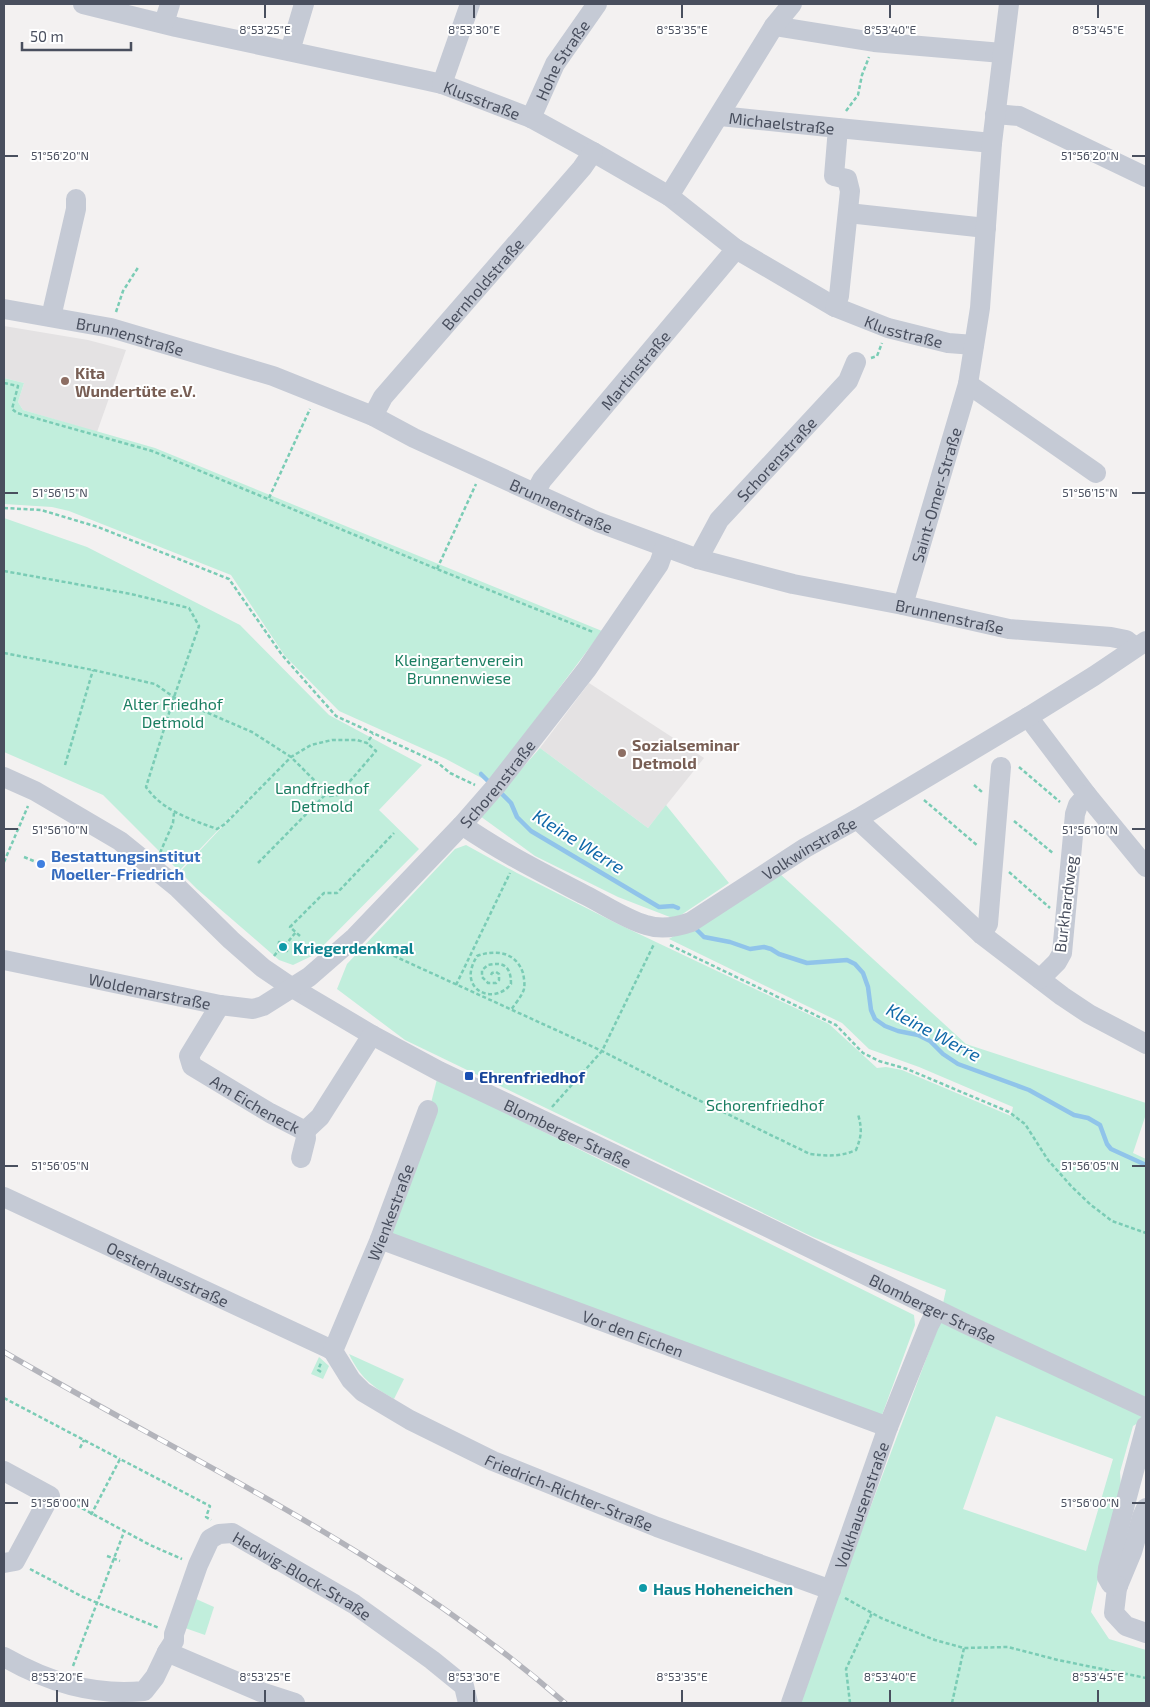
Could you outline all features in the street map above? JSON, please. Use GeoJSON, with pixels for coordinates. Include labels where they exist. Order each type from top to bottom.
{"type":"FeatureCollection","features":[{"type":"Feature","properties":{"kind":"street","name":"Klusstraße"},"geometry":{"type":"LineString","coordinates":[[83,4],[290,52],[442,84],[531,118],[669,196],[736,249],[836,307],[888,328],[948,343],[974,345]]}},
{"type":"Feature","properties":{"kind":"street"},"geometry":{"type":"LineString","coordinates":[[164,23],[170,4]]}},
{"type":"Feature","properties":{"kind":"street"},"geometry":{"type":"LineString","coordinates":[[290,52],[304,4]]}},
{"type":"Feature","properties":{"kind":"street"},"geometry":{"type":"LineString","coordinates":[[442,84],[470,4]]}},
{"type":"Feature","properties":{"kind":"street","name":"Hohe Straße"},"geometry":{"type":"LineString","coordinates":[[531,118],[555,64],[597,4]]}},
{"type":"Feature","properties":{"kind":"street","name":"Michaelstraße"},"geometry":{"type":"LineString","coordinates":[[669,196],[774,26],[792,4]]}},
{"type":"Feature","properties":{"kind":"street","name":"Saint-Omer-Straße"},"geometry":{"type":"LineString","coordinates":[[903,605],[968,384],[980,308],[992,143],[1009,4]]}},
{"type":"Feature","properties":{"kind":"street"},"geometry":{"type":"LineString","coordinates":[[774,26],[874,42],[1002,53]]}},
{"type":"Feature","properties":{"kind":"street"},"geometry":{"type":"LineString","coordinates":[[996,114],[1020,116],[1146,177]]}},
{"type":"Feature","properties":{"kind":"street","name":"Michaelstraße"},"geometry":{"type":"LineString","coordinates":[[720,116],[838,128],[834,176],[847,179],[850,191],[848,213]]}},
{"type":"Feature","properties":{"kind":"street"},"geometry":{"type":"LineString","coordinates":[[838,128],[992,143]]}},
{"type":"Feature","properties":{"kind":"street","name":"Bernholdstraße"},"geometry":{"type":"LineString","coordinates":[[373,416],[383,397],[582,168],[593,152]]}},
{"type":"Feature","properties":{"kind":"street"},"geometry":{"type":"LineString","coordinates":[[51,317],[76,209],[76,199]]}},
{"type":"Feature","properties":{"kind":"street"},"geometry":{"type":"LineString","coordinates":[[836,307],[839,296],[848,213],[986,228]]}},
{"type":"Feature","properties":{"kind":"street","name":"Martinstraße"},"geometry":{"type":"LineString","coordinates":[[535,493],[542,480],[736,249]]}},
{"type":"Feature","properties":{"kind":"street","name":"Brunnenstraße"},"geometry":{"type":"LineString","coordinates":[[4,309],[111,328],[254,370],[373,416],[414,438],[598,522],[698,558],[793,584],[903,605],[1009,629],[1111,637],[1141,644]]}},
{"type":"Feature","properties":{"kind":"street","name":"Schorenstraße"},"geometry":{"type":"LineString","coordinates":[[698,558],[719,520],[848,381],[856,362]]}},
{"type":"Feature","properties":{"kind":"street"},"geometry":{"type":"LineString","coordinates":[[968,384],[1096,474]]}},
{"type":"Feature","properties":{"kind":"street","name":"Schorenstraße"},"geometry":{"type":"LineString","coordinates":[[290,987],[309,977],[355,937],[462,825],[493,789],[608,640],[659,564],[665,547]]}},
{"type":"Feature","properties":{"kind":"street","name":"Volkwinstraße"},"geometry":{"type":"LineString","coordinates":[[462,825],[522,865],[647,925],[662,928],[677,927],[691,922],[805,848],[1028,717],[1141,644]]}},
{"type":"Feature","properties":{"kind":"street"},"geometry":{"type":"LineString","coordinates":[[1028,717],[1087,795],[1144,857]]}},
{"type":"Feature","properties":{"kind":"street"},"geometry":{"type":"LineString","coordinates":[[981,934],[988,924],[987,854],[1008,764]]}},
{"type":"Feature","properties":{"kind":"street","name":"Blomberger Straße"},"geometry":{"type":"LineString","coordinates":[[4,777],[78,815],[120,841],[178,888],[231,940],[263,968],[290,987],[372,1035],[439,1071],[542,1121],[1146,1408]]}},
{"type":"Feature","properties":{"kind":"street","name":"Burkhardweg"},"geometry":{"type":"LineString","coordinates":[[1040,979],[1057,962],[1062,953],[1075,814],[1078,805],[1087,795]]}},
{"type":"Feature","properties":{"kind":"street"},"geometry":{"type":"LineString","coordinates":[[857,819],[981,934],[1089,1014],[1146,1044]]}},
{"type":"Feature","properties":{"kind":"street","name":"Woldemarstraße"},"geometry":{"type":"LineString","coordinates":[[4,960],[220,1005],[253,1009],[263,1006],[290,987]]}},
{"type":"Feature","properties":{"kind":"street","name":"Am Eicheneck"},"geometry":{"type":"LineString","coordinates":[[220,1005],[188,1056],[192,1066],[270,1113],[305,1131],[320,1118],[372,1035]]}},
{"type":"Feature","properties":{"kind":"street","name":"Wienkestraße"},"geometry":{"type":"LineString","coordinates":[[334,1363],[428,1110]]}},
{"type":"Feature","properties":{"kind":"street"},"geometry":{"type":"LineString","coordinates":[[301,1158],[306,1138],[305,1131]]}},
{"type":"Feature","properties":{"kind":"street","name":"Oesterhausstraße"},"geometry":{"type":"LineString","coordinates":[[4,1197],[334,1363]]}},
{"type":"Feature","properties":{"kind":"street","name":"Vor den Eichen"},"geometry":{"type":"LineString","coordinates":[[380,1239],[888,1426]]}},
{"type":"Feature","properties":{"kind":"street","name":"Volkhausenstraße"},"geometry":{"type":"LineString","coordinates":[[790,1703],[888,1426],[929,1325],[937,1310]]}},
{"type":"Feature","properties":{"kind":"street","name":"Friedrich-Richter-Straße"},"geometry":{"type":"LineString","coordinates":[[334,1363],[363,1392],[410,1420],[493,1461],[657,1527],[831,1590]]}},
{"type":"Feature","properties":{"kind":"street"},"geometry":{"type":"LineString","coordinates":[[1118,1586],[1111,1584],[1107,1577],[1108,1568],[1146,1426]]}},
{"type":"Feature","properties":{"kind":"street"},"geometry":{"type":"LineString","coordinates":[[4,1471],[50,1496],[9,1562]]}},
{"type":"Feature","properties":{"kind":"street"},"geometry":{"type":"LineString","coordinates":[[1146,1508],[1132,1552],[1118,1586],[1114,1613],[1126,1626],[1146,1633]]}},
{"type":"Feature","properties":{"kind":"street","name":"Hedwig-Block-Straße"},"geometry":{"type":"LineString","coordinates":[[4,1657],[29,1672],[79,1688],[125,1692],[144,1690],[155,1677],[171,1643],[198,1565],[210,1539],[219,1534],[232,1533],[354,1604],[432,1660],[464,1686],[468,1703]]}},
{"type":"Feature","properties":{"kind":"street"},"geometry":{"type":"LineString","coordinates":[[171,1643],[261,1692],[295,1703]]}},
{"type":"Feature","properties":{"kind":"path"},"geometry":{"type":"LineString","coordinates":[[838,128],[842,117],[858,95],[862,76],[874,42]]}},
{"type":"Feature","properties":{"kind":"path"},"geometry":{"type":"LineString","coordinates":[[111,328],[123,291],[139,266]]}},
{"type":"Feature","properties":{"kind":"path"},"geometry":{"type":"LineString","coordinates":[[4,383],[18,386],[12,410],[17,413],[152,451],[608,640]]}},
{"type":"Feature","properties":{"kind":"path"},"geometry":{"type":"LineString","coordinates":[[269,498],[317,393]]}},
{"type":"Feature","properties":{"kind":"path"},"geometry":{"type":"LineString","coordinates":[[437,570],[482,469]]}},
{"type":"Feature","properties":{"kind":"path"},"geometry":{"type":"LineString","coordinates":[[4,508],[41,510],[98,527],[229,579],[282,655],[336,716],[438,763],[450,773],[493,789]]}},
{"type":"Feature","properties":{"kind":"path"},"geometry":{"type":"LineString","coordinates":[[4,571],[130,594],[189,608],[199,626],[174,697],[146,787],[154,798],[174,813],[217,829],[225,824],[290,757],[311,745],[332,740],[357,740],[367,743],[376,751],[338,795],[330,796],[290,757],[252,732],[174,697],[155,684],[4,653]]}},
{"type":"Feature","properties":{"kind":"path"},"geometry":{"type":"LineString","coordinates":[[65,765],[93,670]]}},
{"type":"Feature","properties":{"kind":"path"},"geometry":{"type":"LineString","coordinates":[[367,743],[373,734]]}},
{"type":"Feature","properties":{"kind":"path"},"geometry":{"type":"LineString","coordinates":[[1008,764],[1075,814]]}},
{"type":"Feature","properties":{"kind":"path"},"geometry":{"type":"LineString","coordinates":[[258,864],[327,793]]}},
{"type":"Feature","properties":{"kind":"path"},"geometry":{"type":"LineString","coordinates":[[924,800],[1052,910]]}},
{"type":"Feature","properties":{"kind":"path"},"geometry":{"type":"LineString","coordinates":[[4,862],[28,808]]}},
{"type":"Feature","properties":{"kind":"path"},"geometry":{"type":"LineString","coordinates":[[150,866],[161,852],[173,823],[174,813]]}},
{"type":"Feature","properties":{"kind":"path"},"geometry":{"type":"LineString","coordinates":[[300,936],[290,927],[324,893],[338,892],[394,833]]}},
{"type":"Feature","properties":{"kind":"path"},"geometry":{"type":"LineString","coordinates":[[1034,837],[1055,855]]}},
{"type":"Feature","properties":{"kind":"path"},"geometry":{"type":"LineString","coordinates":[[24,857],[41,864]]}},
{"type":"Feature","properties":{"kind":"path"},"geometry":{"type":"LineString","coordinates":[[456,985],[522,865]]}},
{"type":"Feature","properties":{"kind":"path"},"geometry":{"type":"LineString","coordinates":[[278,951],[287,951],[287,943],[296,932]]}},
{"type":"Feature","properties":{"kind":"path"},"geometry":{"type":"LineString","coordinates":[[355,937],[602,1051],[810,1154],[831,1156],[846,1154],[856,1150],[861,1137],[858,1114]]}},
{"type":"Feature","properties":{"kind":"path"},"geometry":{"type":"LineString","coordinates":[[542,1121],[550,1109],[602,1051],[657,939]]}},
{"type":"Feature","properties":{"kind":"path"},"geometry":{"type":"LineString","coordinates":[[263,968],[278,951],[279,942],[287,943]]}},
{"type":"Feature","properties":{"kind":"path"},"geometry":{"type":"LineString","coordinates":[[662,942],[836,1025],[863,1052],[879,1061],[907,1068],[1009,1112],[1025,1124],[1048,1160],[1091,1206],[1112,1221],[1146,1233]]}},
{"type":"Feature","properties":{"kind":"path"},"geometry":{"type":"LineString","coordinates":[[482,995],[474,985],[471,976],[477,956],[488,952],[503,953],[516,960],[521,968],[524,979],[524,990],[511,1010]]}},
{"type":"Feature","properties":{"kind":"path"},"geometry":{"type":"LineString","coordinates":[[467,962],[473,965]]}},
{"type":"Feature","properties":{"kind":"path"},"geometry":{"type":"LineString","coordinates":[[493,963],[494,972]]}},
{"type":"Feature","properties":{"kind":"path"},"geometry":{"type":"LineString","coordinates":[[482,995],[495,995],[506,991],[511,984],[511,975],[507,967],[502,964],[488,964],[482,970],[482,977],[488,983],[496,984],[499,980],[499,974],[494,972]]}},
{"type":"Feature","properties":{"kind":"path"},"geometry":{"type":"LineString","coordinates":[[491,975],[494,972]]}},
{"type":"Feature","properties":{"kind":"path"},"geometry":{"type":"LineString","coordinates":[[4,1398],[210,1506],[206,1517],[210,1519],[219,1534]]}},
{"type":"Feature","properties":{"kind":"path"},"geometry":{"type":"LineString","coordinates":[[11,1407],[14,1403]]}},
{"type":"Feature","properties":{"kind":"path"},"geometry":{"type":"LineString","coordinates":[[80,1448],[84,1440]]}},
{"type":"Feature","properties":{"kind":"path"},"geometry":{"type":"LineString","coordinates":[[91,1514],[120,1458]]}},
{"type":"Feature","properties":{"kind":"path"},"geometry":{"type":"LineString","coordinates":[[167,1488],[169,1484]]}},
{"type":"Feature","properties":{"kind":"path"},"geometry":{"type":"LineString","coordinates":[[50,1496],[63,1498],[150,1545],[198,1565]]}},
{"type":"Feature","properties":{"kind":"path"},"geometry":{"type":"LineString","coordinates":[[73,1666],[124,1532]]}},
{"type":"Feature","properties":{"kind":"path"},"geometry":{"type":"LineString","coordinates":[[107,1556],[120,1561]]}},
{"type":"Feature","properties":{"kind":"path"},"geometry":{"type":"LineString","coordinates":[[9,1562],[96,1602],[171,1643]]}},
{"type":"Feature","properties":{"kind":"path"},"geometry":{"type":"LineString","coordinates":[[831,1590],[881,1618],[935,1640],[964,1648],[1008,1647],[1058,1660],[1146,1678]]}},
{"type":"Feature","properties":{"kind":"path"},"geometry":{"type":"LineString","coordinates":[[850,1703],[846,1669],[872,1613]]}},
{"type":"Feature","properties":{"kind":"path"},"geometry":{"type":"LineString","coordinates":[[952,1703],[964,1648]]}},
{"type":"Feature","properties":{"kind":"shaded area","name":"Kita Wundertüte e.V."},"geometry":{"type":"Polygon","coordinates":[[[4,326],[88,340],[126,350],[97,432],[23,410],[18,402],[24,383],[4,378],[4,326]]]}},
{"type":"Feature","properties":{"kind":"shaded area","name":"Sozialseminar Detmold"},"geometry":{"type":"Polygon","coordinates":[[[589,683],[704,758],[648,828],[540,748],[589,683]]]}},
{"type":"Feature","properties":{"kind":"green space","name":"Kleingartenverein Brunnenwiese"},"geometry":{"type":"Polygon","coordinates":[[[4,378],[24,383],[18,402],[23,410],[155,448],[602,631],[489,782],[446,759],[339,711],[285,656],[231,575],[69,511],[52,507],[4,504],[4,378]]]}},
{"type":"Feature","properties":{"kind":"green space","name":"Alter Friedhof Detmold"},"geometry":{"type":"Polygon","coordinates":[[[4,518],[87,547],[240,625],[329,715],[422,765],[379,810],[419,849],[314,955],[293,965],[279,960],[180,872],[263,783],[179,871],[103,795],[4,752],[4,518]]]}},
{"type":"Feature","properties":{"kind":"green space"},"geometry":{"type":"Polygon","coordinates":[[[540,748],[648,828],[666,805],[729,883],[675,919],[618,897],[535,856],[480,816],[540,748]]]}},
{"type":"Feature","properties":{"kind":"green space","name":"Schorenfriedhof"},"geometry":{"type":"Polygon","coordinates":[[[466,845],[618,924],[829,1024],[877,1068],[886,1067],[902,1070],[1011,1116],[1013,1107],[919,1067],[869,1049],[842,1023],[669,939],[779,873],[966,1044],[1146,1103],[1146,1114],[1133,1153],[1146,1159],[1146,1418],[1133,1426],[1120,1472],[1122,1504],[1103,1556],[1091,1612],[1109,1639],[1146,1650],[1146,1703],[797,1703],[937,1330],[946,1290],[813,1237],[405,1040],[337,989],[347,964],[455,849],[466,845]],[[996,1416],[963,1509],[1086,1551],[1113,1459],[996,1416]]]}},
{"type":"Feature","properties":{"kind":"green space"},"geometry":{"type":"Polygon","coordinates":[[[437,1079],[914,1315],[915,1325],[882,1415],[387,1237],[429,1111],[437,1079]]]}},
{"type":"Feature","properties":{"kind":"green space"},"geometry":{"type":"Polygon","coordinates":[[[349,1354],[404,1379],[394,1399],[379,1390],[362,1375],[349,1354]]]}},
{"type":"Feature","properties":{"kind":"green space"},"geometry":{"type":"Polygon","coordinates":[[[319,1357],[329,1366],[323,1379],[311,1374],[319,1357]]]}},
{"type":"Feature","properties":{"kind":"green space"},"geometry":{"type":"Polygon","coordinates":[[[196,1599],[214,1607],[205,1635],[185,1628],[196,1599]]]}},
{"type":"Feature","properties":{"kind":"waterway","name":"Kleine Werre"},"geometry":{"type":"LineString","coordinates":[[481,774],[491,784]]}},
{"type":"Feature","properties":{"kind":"waterway","name":"Kleine Werre"},"geometry":{"type":"LineString","coordinates":[[499,791],[511,803],[517,817],[531,831],[659,907],[673,906],[678,908]]}},
{"type":"Feature","properties":{"kind":"waterway","name":"Kleine Werre"},"geometry":{"type":"LineString","coordinates":[[695,928],[704,937],[730,942],[750,949],[764,947],[807,963],[847,960],[855,964],[863,973],[868,987],[871,1010],[875,1019],[885,1026],[918,1035],[930,1041],[943,1054],[958,1064],[1029,1090],[1074,1115],[1088,1118],[1100,1125],[1107,1144],[1111,1149],[1146,1165]]}},
{"type":"Feature","properties":{"kind":"railway"},"geometry":{"type":"LineString","coordinates":[[4,1352],[221,1473],[363,1556],[433,1601],[500,1650],[565,1703]]}},
{"type":"Feature","properties":{"kind":"place","name":"Kita Wundertüte e.V."},"geometry":{"type":"Point","coordinates":[65,381]}},
{"type":"Feature","properties":{"kind":"place","name":"Sozialseminar Detmold"},"geometry":{"type":"Point","coordinates":[622,753]}},
{"type":"Feature","properties":{"kind":"place","name":"Bestattungsinstitut Moeller-Friedrich"},"geometry":{"type":"Point","coordinates":[41,864]}},
{"type":"Feature","properties":{"kind":"place","name":"Kriegerdenkmal"},"geometry":{"type":"Point","coordinates":[283,947]}},
{"type":"Feature","properties":{"kind":"place","name":"Ehrenfriedhof"},"geometry":{"type":"Point","coordinates":[469,1076]}},
{"type":"Feature","properties":{"kind":"place","name":"Haus Hoheneichen"},"geometry":{"type":"Point","coordinates":[643,1588]}},
{"type":"Feature","properties":{"kind":"park label","name":"Landfriedhof Detmold"},"geometry":{"type":"Point","coordinates":[322,796]}}]}
